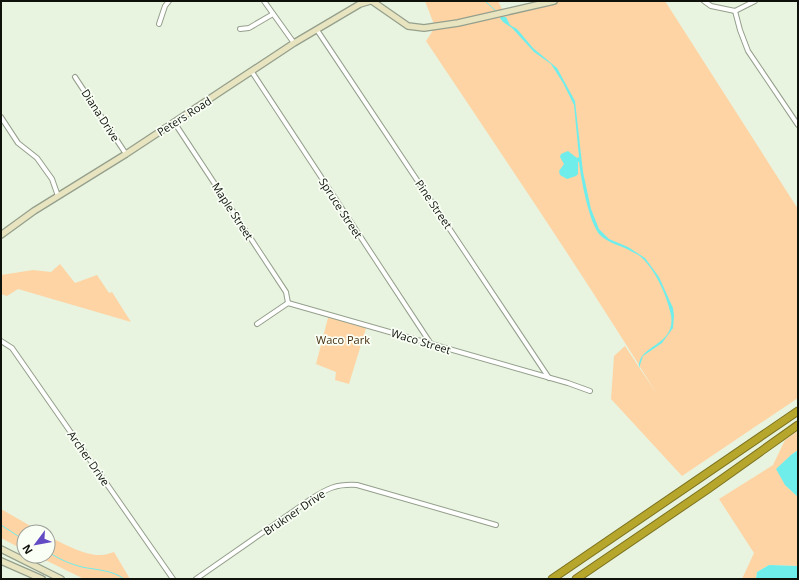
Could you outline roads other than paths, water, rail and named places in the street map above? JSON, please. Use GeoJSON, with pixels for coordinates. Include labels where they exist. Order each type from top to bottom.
{"type":"FeatureCollection","features":[{"type":"Feature","properties":{"kind":"highway"},"geometry":{"type":"LineString","coordinates":[[552,579],[798,412]]}},
{"type":"Feature","properties":{"kind":"highway"},"geometry":{"type":"LineString","coordinates":[[576,579],[798,425]]}},
{"type":"Feature","properties":{"kind":"street"},"geometry":{"type":"LineString","coordinates":[[159,24],[165,6],[169,1]]}},
{"type":"Feature","properties":{"kind":"street"},"geometry":{"type":"LineString","coordinates":[[264,1],[294,43]]}},
{"type":"Feature","properties":{"kind":"street","name":"Peters Road"},"geometry":{"type":"LineString","coordinates":[[1,235],[58,196],[126,154],[294,43],[360,4],[371,1],[403,23],[416,28],[435,27],[554,1]]}},
{"type":"Feature","properties":{"kind":"street"},"geometry":{"type":"LineString","coordinates":[[704,1],[711,6],[735,11],[755,1]]}},
{"type":"Feature","properties":{"kind":"street"},"geometry":{"type":"LineString","coordinates":[[735,11],[748,51],[798,125]]}},
{"type":"Feature","properties":{"kind":"street"},"geometry":{"type":"LineString","coordinates":[[240,29],[249,28],[273,14]]}},
{"type":"Feature","properties":{"kind":"street","name":"Pine Street"},"geometry":{"type":"LineString","coordinates":[[317,30],[549,378]]}},
{"type":"Feature","properties":{"kind":"street","name":"Spruce Street"},"geometry":{"type":"LineString","coordinates":[[252,72],[431,344]]}},
{"type":"Feature","properties":{"kind":"street","name":"Diana Drive"},"geometry":{"type":"LineString","coordinates":[[76,77],[126,154]]}},
{"type":"Feature","properties":{"kind":"street"},"geometry":{"type":"LineString","coordinates":[[1,117],[18,143],[37,158],[48,173],[52,179],[58,196]]}},
{"type":"Feature","properties":{"kind":"street","name":"Maple Street"},"geometry":{"type":"LineString","coordinates":[[174,122],[286,292],[288,303]]}},
{"type":"Feature","properties":{"kind":"street"},"geometry":{"type":"LineString","coordinates":[[256,324],[288,303]]}},
{"type":"Feature","properties":{"kind":"street","name":"Waco Street"},"geometry":{"type":"LineString","coordinates":[[288,303],[590,391]]}},
{"type":"Feature","properties":{"kind":"street","name":"Archer Drive"},"geometry":{"type":"LineString","coordinates":[[1,341],[12,348],[173,579]]}},
{"type":"Feature","properties":{"kind":"street","name":"Brukner Drive"},"geometry":{"type":"LineString","coordinates":[[196,579],[311,499],[330,488],[343,484],[357,485],[496,525]]}},
{"type":"Feature","properties":{"kind":"street"},"geometry":{"type":"LineString","coordinates":[[1,549],[59,578]]}},
{"type":"Feature","properties":{"kind":"street"},"geometry":{"type":"LineString","coordinates":[[1,561],[42,579]]}},
{"type":"Feature","properties":{"kind":"water"},"geometry":{"type":"Polygon","coordinates":[[[506,17],[510,25],[517,29],[533,48],[557,68],[575,101],[583,172],[591,209],[599,229],[609,239],[628,247],[645,258],[659,277],[673,308],[673,328],[662,343],[643,356],[639,368],[640,360],[644,354],[663,340],[671,325],[671,315],[664,292],[652,270],[642,258],[627,249],[606,240],[596,229],[586,200],[579,162],[578,174],[576,176],[567,179],[560,175],[559,171],[564,164],[560,157],[561,154],[568,151],[577,158],[579,157],[574,105],[551,64],[534,52],[512,28],[503,22],[500,18],[506,17]]]}},
{"type":"Feature","properties":{"kind":"water"},"geometry":{"type":"Polygon","coordinates":[[[798,450],[798,497],[785,485],[776,469],[798,450]]]}},
{"type":"Feature","properties":{"kind":"water"},"geometry":{"type":"Polygon","coordinates":[[[769,565],[798,566],[798,579],[756,579],[757,572],[769,565]]]}},
{"type":"Feature","properties":{"kind":"waterway"},"geometry":{"type":"LineString","coordinates":[[485,1],[497,12]]}},
{"type":"Feature","properties":{"kind":"waterway"},"geometry":{"type":"LineString","coordinates":[[1,525],[16,535]]}},
{"type":"Feature","properties":{"kind":"waterway"},"geometry":{"type":"LineString","coordinates":[[56,557],[82,567],[110,572],[124,579]]}},
{"type":"Feature","properties":{"kind":"park label","name":"Waco Park"},"geometry":{"type":"Point","coordinates":[343,339]}}]}
